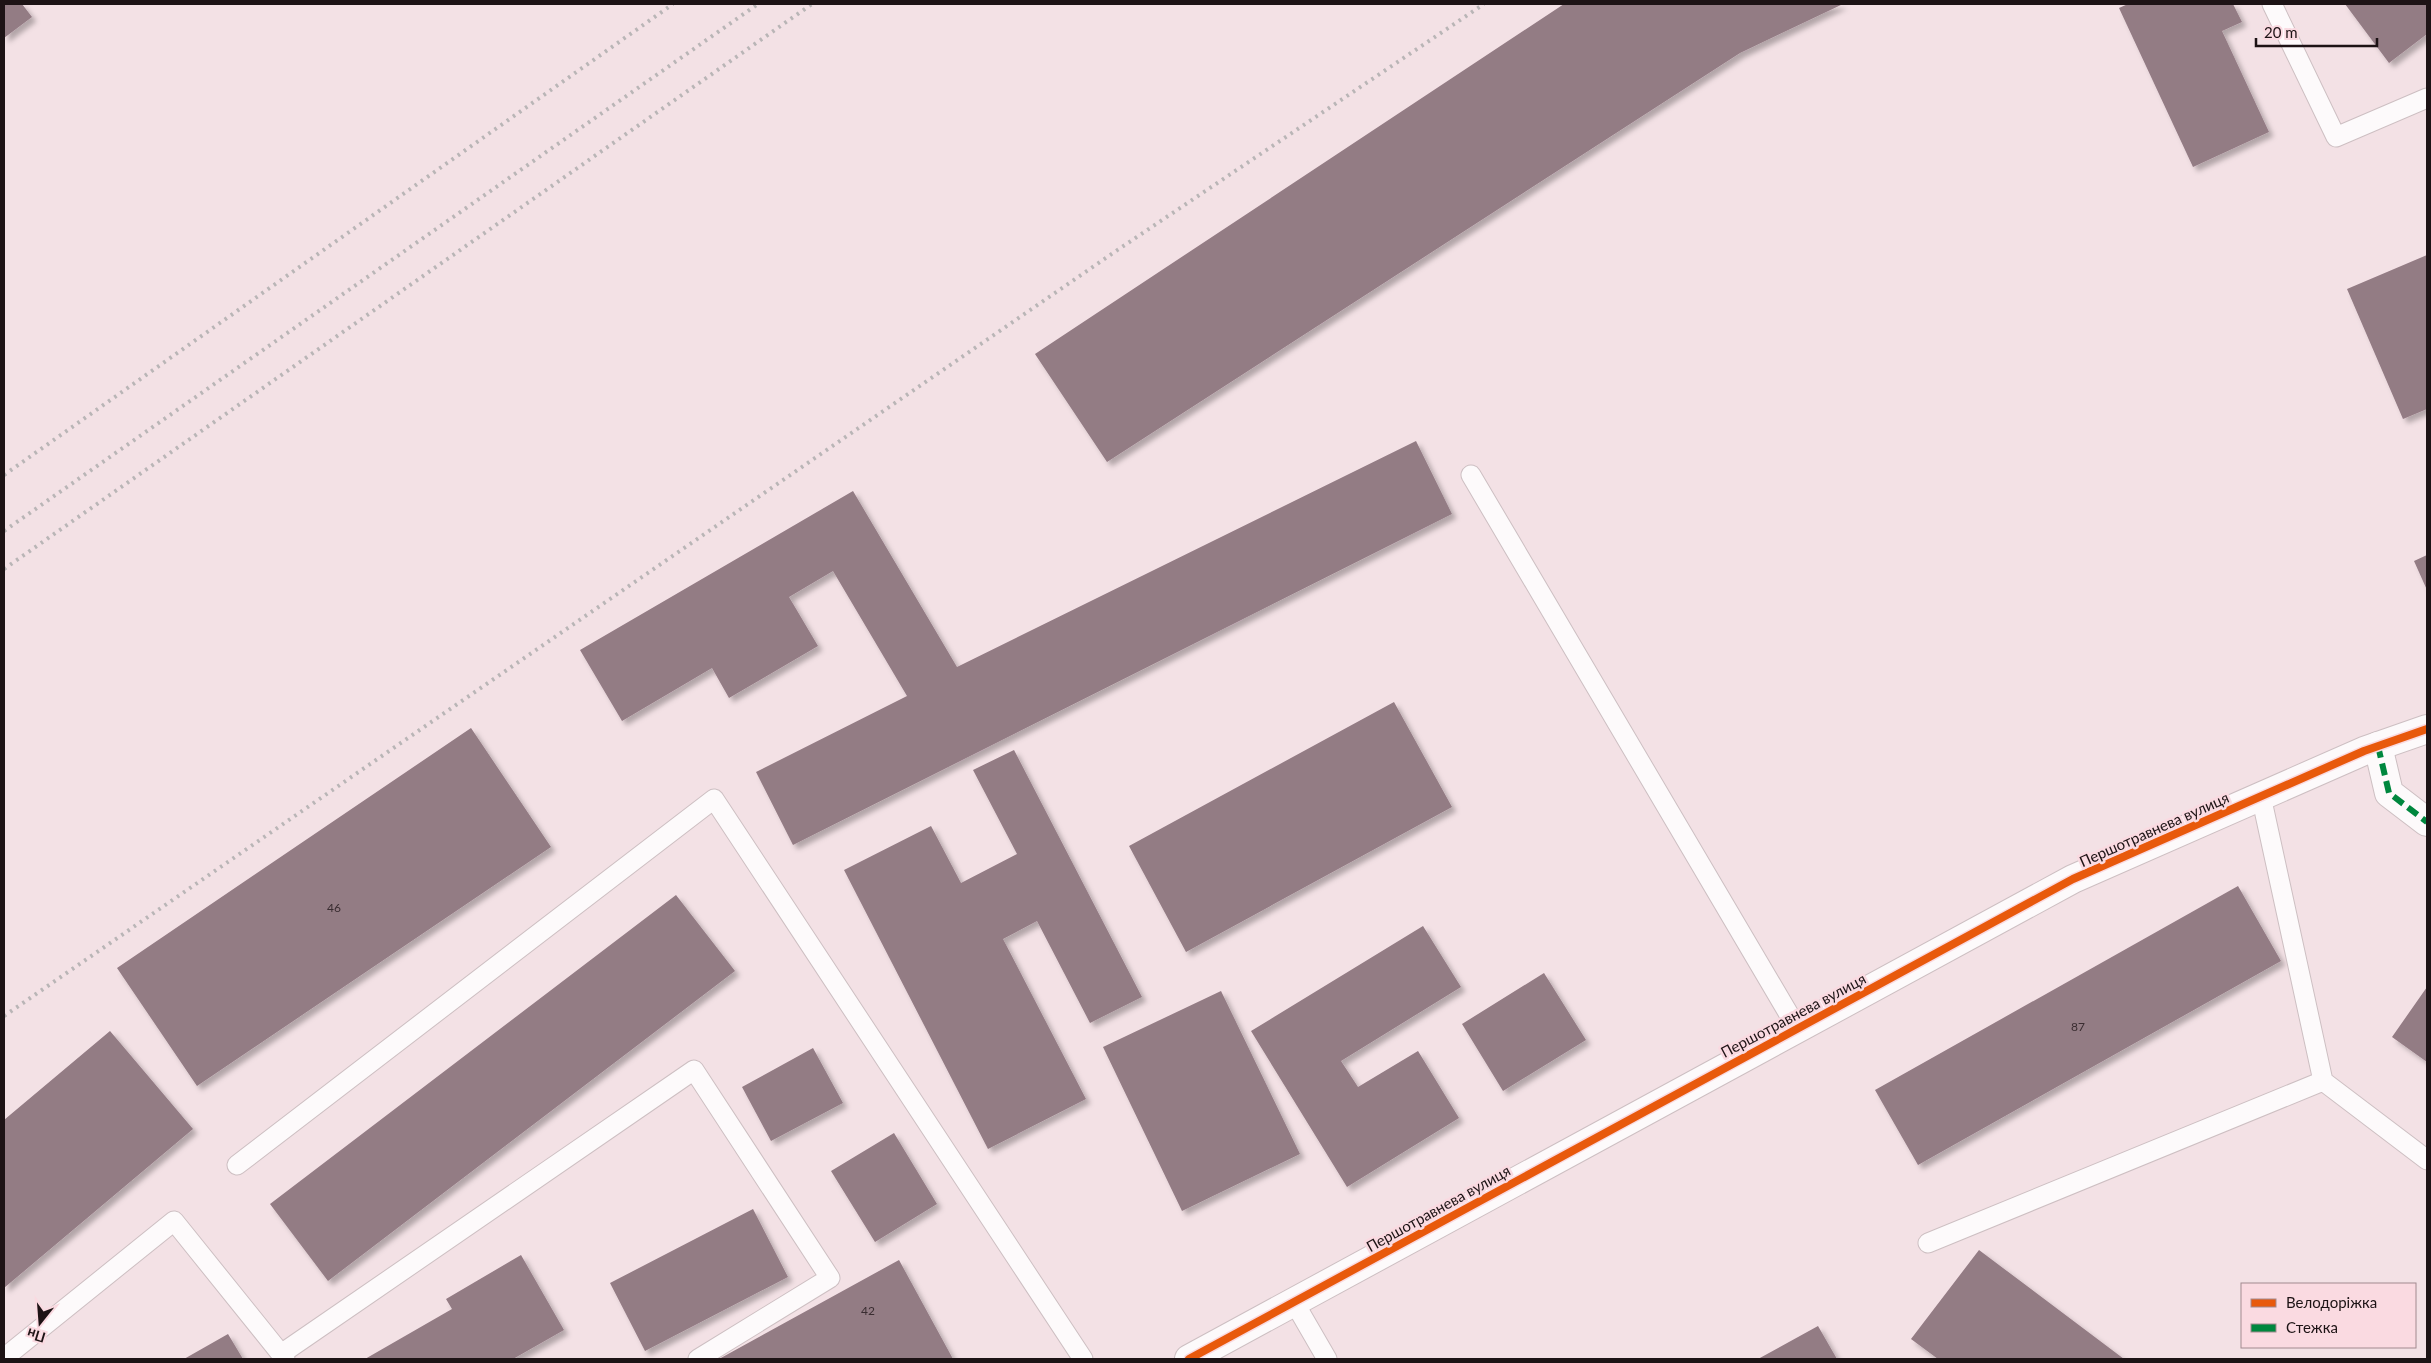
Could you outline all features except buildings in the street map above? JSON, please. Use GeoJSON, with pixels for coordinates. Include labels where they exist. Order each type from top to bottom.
{"type":"FeatureCollection","features":[{"type":"Feature","properties":{"kind":"street","name":"Першотравнева вулиця"},"geometry":{"type":"LineString","coordinates":[[1189,1359],[2074,879],[2378,746],[2427,729]]}},
{"type":"Feature","properties":{"kind":"street"},"geometry":{"type":"LineString","coordinates":[[2378,746],[2389,793],[2427,822]]}},
{"type":"Feature","properties":{"kind":"lane"},"geometry":{"type":"LineString","coordinates":[[2272,4],[2336,137],[2427,98]]}},
{"type":"Feature","properties":{"kind":"lane"},"geometry":{"type":"LineString","coordinates":[[1471,475],[1797,1028]]}},
{"type":"Feature","properties":{"kind":"lane"},"geometry":{"type":"LineString","coordinates":[[2261,796],[2323,1081],[2427,1160]]}},
{"type":"Feature","properties":{"kind":"lane"},"geometry":{"type":"LineString","coordinates":[[237,1165],[714,799],[1083,1359]]}},
{"type":"Feature","properties":{"kind":"lane"},"geometry":{"type":"LineString","coordinates":[[4,1358],[174,1221],[283,1357],[694,1070],[830,1278],[698,1359]]}},
{"type":"Feature","properties":{"kind":"lane"},"geometry":{"type":"LineString","coordinates":[[1928,1243],[2323,1081]]}},
{"type":"Feature","properties":{"kind":"lane"},"geometry":{"type":"LineString","coordinates":[[1294,1302],[1327,1359]]}},
{"type":"Feature","properties":{"kind":"railway"},"geometry":{"type":"LineString","coordinates":[[4,475],[673,4]]}},
{"type":"Feature","properties":{"kind":"railway"},"geometry":{"type":"LineString","coordinates":[[4,531],[758,4]]}},
{"type":"Feature","properties":{"kind":"railway"},"geometry":{"type":"LineString","coordinates":[[4,569],[812,4]]}},
{"type":"Feature","properties":{"kind":"railway"},"geometry":{"type":"LineString","coordinates":[[4,1016],[1113,253],[1484,4]]}},
{"type":"Feature","properties":{"kind":"marked path"},"geometry":{"type":"LineString","coordinates":[[2378,746],[2389,793],[2427,822]]}},
{"type":"Feature","properties":{"kind":"cycle path"},"geometry":{"type":"LineString","coordinates":[[1189,1359],[2073,879],[2364,751],[2427,729]]}}]}
